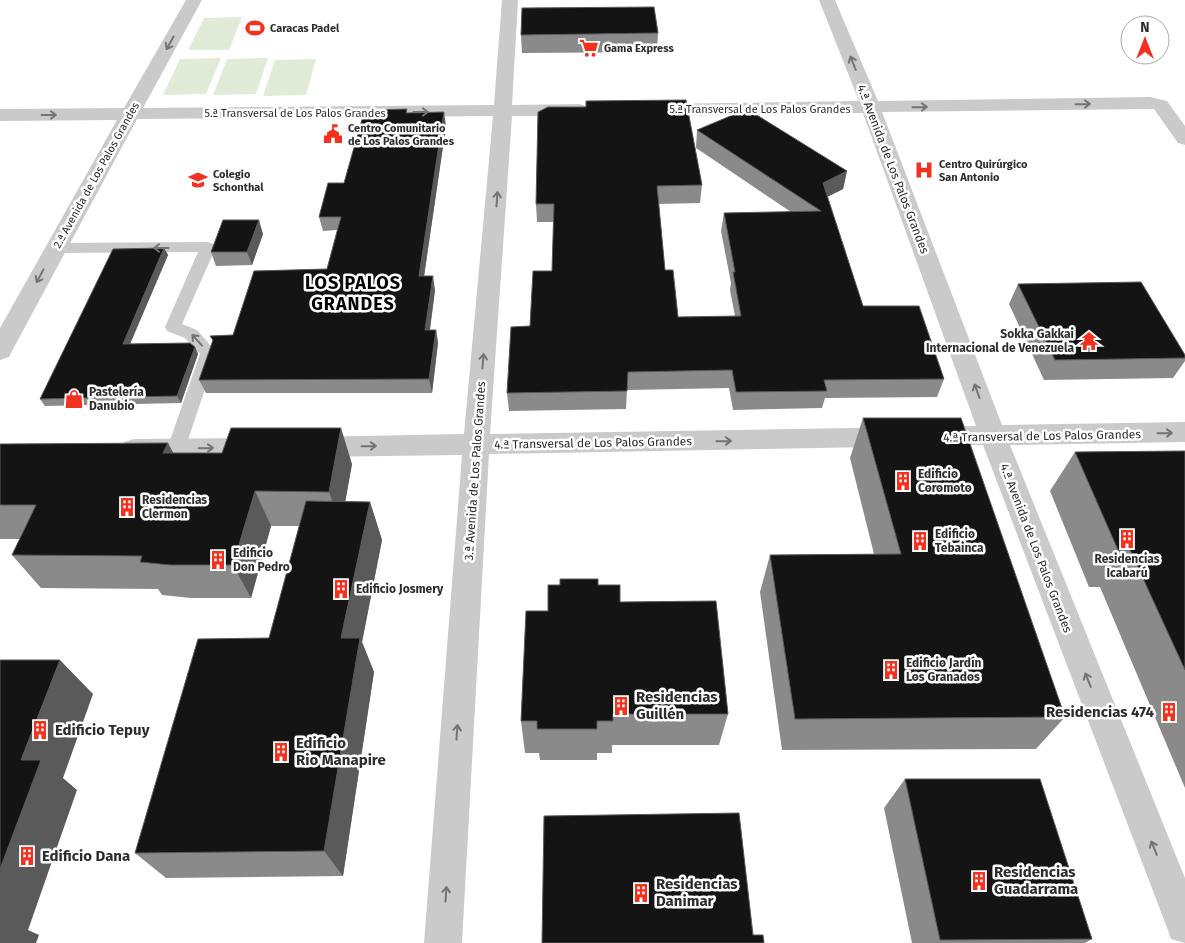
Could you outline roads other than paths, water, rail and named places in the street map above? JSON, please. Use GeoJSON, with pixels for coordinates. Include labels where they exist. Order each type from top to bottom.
{"type":"FeatureCollection","features":[{"type":"Feature","properties":{"kind":"street","name":"2.ª Avenida de Los Palos Grandes"},"geometry":{"type":"LineString","coordinates":[[0,351],[54,248],[194,0]]}},
{"type":"Feature","properties":{"kind":"street","name":"3.ª Avenida de Los Palos Grandes"},"geometry":{"type":"LineString","coordinates":[[443,943],[476,444],[493,250],[510,0]]}},
{"type":"Feature","properties":{"kind":"street","name":"4.ª Avenida de Los Palos Grandes"},"geometry":{"type":"LineString","coordinates":[[827,0],[871,108],[994,437],[1176,880],[1185,925]]}},
{"type":"Feature","properties":{"kind":"street","name":"5.ª Transversal de Los Palos Grandes"},"geometry":{"type":"LineString","coordinates":[[636,110],[1150,103],[1160,105],[1185,139]]}},
{"type":"Feature","properties":{"kind":"street","name":"5.ª Transversal de Los Palos Grandes"},"geometry":{"type":"LineString","coordinates":[[0,115],[596,110]]}},
{"type":"Feature","properties":{"kind":"street","name":"4.ª Transversal de Los Palos Grandes"},"geometry":{"type":"LineString","coordinates":[[108,450],[994,437],[1185,432]]}},
{"type":"Feature","properties":{"kind":"lane"},"geometry":{"type":"LineString","coordinates":[[54,248],[208,247],[173,327],[191,334],[209,353],[176,449]]}},
{"type":"Feature","properties":{"kind":"place","name":"Caracas Padel"},"geometry":{"type":"Point","coordinates":[255,28]}},
{"type":"Feature","properties":{"kind":"place","name":"Gama Express"},"geometry":{"type":"Point","coordinates":[589,48]}},
{"type":"Feature","properties":{"kind":"place","name":"Centro Comunitario de Los Palos Grandes"},"geometry":{"type":"Point","coordinates":[333,134]}},
{"type":"Feature","properties":{"kind":"place","name":"Centro Quirúrgico San Antonio"},"geometry":{"type":"Point","coordinates":[924,170]}},
{"type":"Feature","properties":{"kind":"place","name":"Colegio Schonthal"},"geometry":{"type":"Point","coordinates":[198,180]}},
{"type":"Feature","properties":{"kind":"place","name":"Sokka Gakkai Internacional de Venezuela"},"geometry":{"type":"Point","coordinates":[1089,341]}},
{"type":"Feature","properties":{"kind":"place","name":"Pastelería Danubio"},"geometry":{"type":"Point","coordinates":[74,399]}},
{"type":"Feature","properties":{"kind":"place","name":"Edificio Coromoto"},"geometry":{"type":"Point","coordinates":[903,481]}},
{"type":"Feature","properties":{"kind":"place","name":"Residencias Clermon"},"geometry":{"type":"Point","coordinates":[127,507]}},
{"type":"Feature","properties":{"kind":"place","name":"Residencias Icabarú"},"geometry":{"type":"Point","coordinates":[1127,539]}},
{"type":"Feature","properties":{"kind":"place","name":"Edificio Tebainca"},"geometry":{"type":"Point","coordinates":[920,541]}},
{"type":"Feature","properties":{"kind":"place","name":"Edificio Don Pedro"},"geometry":{"type":"Point","coordinates":[218,560]}},
{"type":"Feature","properties":{"kind":"place","name":"Edificio Josmery"},"geometry":{"type":"Point","coordinates":[341,589]}},
{"type":"Feature","properties":{"kind":"place","name":"Edificio Jardín Los Granados"},"geometry":{"type":"Point","coordinates":[891,670]}},
{"type":"Feature","properties":{"kind":"place","name":"Residencias Guillén"},"geometry":{"type":"Point","coordinates":[621,706]}},
{"type":"Feature","properties":{"kind":"place","name":"Residencias 474"},"geometry":{"type":"Point","coordinates":[1169,712]}},
{"type":"Feature","properties":{"kind":"place","name":"Edificio Tepuy"},"geometry":{"type":"Point","coordinates":[40,730]}},
{"type":"Feature","properties":{"kind":"place","name":"Edificio Rio Manapire"},"geometry":{"type":"Point","coordinates":[281,752]}},
{"type":"Feature","properties":{"kind":"place","name":"Edificio Dana"},"geometry":{"type":"Point","coordinates":[27,856]}},
{"type":"Feature","properties":{"kind":"place","name":"Residencias Guadarrama"},"geometry":{"type":"Point","coordinates":[979,881]}},
{"type":"Feature","properties":{"kind":"place","name":"Residencias Danimar"},"geometry":{"type":"Point","coordinates":[641,893]}},
{"type":"Feature","properties":{"kind":"district","name":"LOS PALOS GRANDES"},"geometry":{"type":"Point","coordinates":[353,293]}}]}
